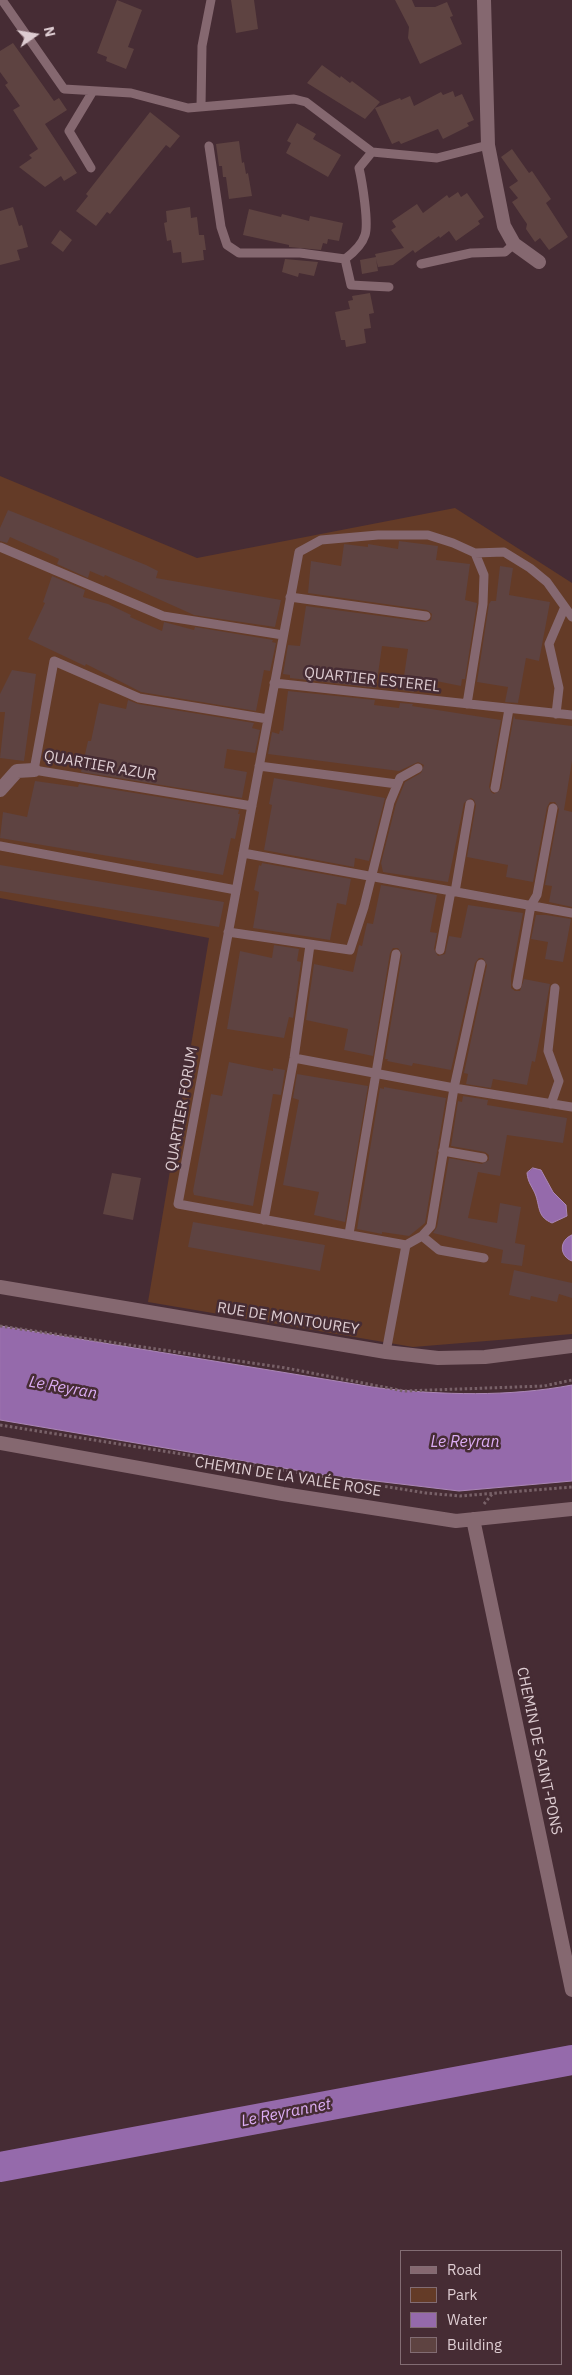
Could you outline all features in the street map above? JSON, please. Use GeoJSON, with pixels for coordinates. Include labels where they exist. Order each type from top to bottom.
{"type":"FeatureCollection","features":[{"type":"Feature","properties":{"kind":"street"},"geometry":{"type":"LineString","coordinates":[[484,0],[488,145],[504,226],[514,244],[539,262]]}},
{"type":"Feature","properties":{"kind":"street"},"geometry":{"type":"LineString","coordinates":[[0,790],[16,771],[34,770]]}},
{"type":"Feature","properties":{"kind":"street","name":"RUE DE MONTOUREY"},"geometry":{"type":"LineString","coordinates":[[0,1287],[386,1352],[438,1358],[486,1357],[572,1346]]}},
{"type":"Feature","properties":{"kind":"street","name":"CHEMIN DE LA VALÉE ROSE"},"geometry":{"type":"LineString","coordinates":[[0,1442],[283,1494],[456,1521],[572,1509]]}},
{"type":"Feature","properties":{"kind":"street","name":"CHEMIN DE SAINT-PONS"},"geometry":{"type":"LineString","coordinates":[[473,1519],[572,1990]]}},
{"type":"Feature","properties":{"kind":"lane"},"geometry":{"type":"LineString","coordinates":[[2,0],[64,89],[131,93],[188,108],[294,99],[306,102],[372,152],[437,158],[488,145]]}},
{"type":"Feature","properties":{"kind":"lane"},"geometry":{"type":"LineString","coordinates":[[201,107],[202,46],[211,0]]}},
{"type":"Feature","properties":{"kind":"lane"},"geometry":{"type":"LineString","coordinates":[[91,168],[69,132],[93,91]]}},
{"type":"Feature","properties":{"kind":"lane"},"geometry":{"type":"LineString","coordinates":[[209,146],[222,227],[228,245],[239,253],[300,253],[345,259],[354,253],[366,234],[363,186],[359,168],[372,152]]}},
{"type":"Feature","properties":{"kind":"lane"},"geometry":{"type":"LineString","coordinates":[[421,264],[471,253],[506,252],[514,244]]}},
{"type":"Feature","properties":{"kind":"lane"},"geometry":{"type":"LineString","coordinates":[[345,259],[350,285],[389,287]]}},
{"type":"Feature","properties":{"kind":"lane"},"geometry":{"type":"LineString","coordinates":[[418,768],[400,778],[390,802],[364,908],[350,950],[228,932],[298,552],[321,540],[378,535],[428,535],[475,553],[504,552],[530,568],[547,582],[564,609],[572,617]]}},
{"type":"Feature","properties":{"kind":"lane"},"geometry":{"type":"LineString","coordinates":[[0,547],[163,616],[283,635]]}},
{"type":"Feature","properties":{"kind":"lane"},"geometry":{"type":"LineString","coordinates":[[467,704],[483,604],[484,575],[475,553]]}},
{"type":"Feature","properties":{"kind":"lane"},"geometry":{"type":"LineString","coordinates":[[290,597],[426,616]]}},
{"type":"Feature","properties":{"kind":"lane"},"geometry":{"type":"LineString","coordinates":[[556,714],[559,688],[548,644],[564,609]]}},
{"type":"Feature","properties":{"kind":"lane","name":"QUARTIER AZUR"},"geometry":{"type":"LineString","coordinates":[[252,806],[34,770],[54,661],[139,698],[268,719]]}},
{"type":"Feature","properties":{"kind":"lane","name":"QUARTIER ESTEREL"},"geometry":{"type":"LineString","coordinates":[[274,684],[572,715]]}},
{"type":"Feature","properties":{"kind":"lane"},"geometry":{"type":"LineString","coordinates":[[495,788],[509,708]]}},
{"type":"Feature","properties":{"kind":"lane"},"geometry":{"type":"LineString","coordinates":[[259,766],[397,784]]}},
{"type":"Feature","properties":{"kind":"lane"},"geometry":{"type":"LineString","coordinates":[[440,950],[470,804]]}},
{"type":"Feature","properties":{"kind":"lane"},"geometry":{"type":"LineString","coordinates":[[517,985],[532,905],[537,895],[553,808]]}},
{"type":"Feature","properties":{"kind":"lane"},"geometry":{"type":"LineString","coordinates":[[0,846],[236,890]]}},
{"type":"Feature","properties":{"kind":"lane"},"geometry":{"type":"LineString","coordinates":[[243,853],[572,913]]}},
{"type":"Feature","properties":{"kind":"lane","name":"QUARTIER FORUM"},"geometry":{"type":"LineString","coordinates":[[228,932],[178,1204],[406,1245]]}},
{"type":"Feature","properties":{"kind":"lane"},"geometry":{"type":"LineString","coordinates":[[264,1220],[294,1058],[310,945]]}},
{"type":"Feature","properties":{"kind":"lane"},"geometry":{"type":"LineString","coordinates":[[348,1234],[396,954]]}},
{"type":"Feature","properties":{"kind":"lane"},"geometry":{"type":"LineString","coordinates":[[386,1352],[406,1245],[422,1236],[431,1226],[454,1088],[481,964]]}},
{"type":"Feature","properties":{"kind":"lane"},"geometry":{"type":"LineString","coordinates":[[551,1104],[559,1081],[548,1051],[555,988]]}},
{"type":"Feature","properties":{"kind":"lane"},"geometry":{"type":"LineString","coordinates":[[294,1058],[454,1088],[572,1107]]}},
{"type":"Feature","properties":{"kind":"lane"},"geometry":{"type":"LineString","coordinates":[[443,1151],[483,1158]]}},
{"type":"Feature","properties":{"kind":"lane"},"geometry":{"type":"LineString","coordinates":[[422,1236],[439,1250],[484,1258]]}},
{"type":"Feature","properties":{"kind":"path"},"geometry":{"type":"LineString","coordinates":[[0,1326],[286,1368],[404,1391],[544,1386],[572,1380]]}},
{"type":"Feature","properties":{"kind":"path"},"geometry":{"type":"LineString","coordinates":[[0,1425],[426,1493],[460,1496],[572,1487]]}},
{"type":"Feature","properties":{"kind":"path"},"geometry":{"type":"LineString","coordinates":[[478,1495],[483,1506]]}},
{"type":"Feature","properties":{"kind":"green space"},"geometry":{"type":"Polygon","coordinates":[[[0,476],[197,558],[455,508],[572,583],[572,1334],[413,1347],[148,1302],[209,938],[0,898],[0,476]]]}},
{"type":"Feature","properties":{"kind":"water"},"geometry":{"type":"Polygon","coordinates":[[[533,1168],[541,1170],[553,1192],[566,1205],[567,1216],[552,1223],[544,1218],[529,1183],[527,1173],[533,1168]]]}},
{"type":"Feature","properties":{"kind":"water"},"geometry":{"type":"Polygon","coordinates":[[[572,1235],[572,1261],[565,1256],[562,1248],[565,1240],[572,1235]]]}},
{"type":"Feature","properties":{"kind":"water","name":"Le Reyran"},"geometry":{"type":"Polygon","coordinates":[[[0,1326],[379,1388],[476,1394],[524,1392],[572,1385],[572,1481],[459,1491],[325,1475],[0,1420],[0,1326]]]}},
{"type":"Feature","properties":{"kind":"building"},"geometry":{"type":"Polygon","coordinates":[[[117,0],[142,10],[128,47],[134,49],[126,69],[106,61],[107,57],[97,53],[117,0]]]}},
{"type":"Feature","properties":{"kind":"building"},"geometry":{"type":"Polygon","coordinates":[[[231,0],[254,0],[258,29],[236,33],[231,0]]]}},
{"type":"Feature","properties":{"kind":"building"},"geometry":{"type":"Polygon","coordinates":[[[395,0],[412,0],[415,7],[435,7],[447,2],[453,16],[450,17],[462,44],[420,64],[408,38],[409,27],[395,0]]]}},
{"type":"Feature","properties":{"kind":"building"},"geometry":{"type":"Polygon","coordinates":[[[13,43],[54,101],[59,98],[67,110],[45,124],[77,173],[64,181],[61,176],[45,187],[19,167],[32,158],[29,155],[38,149],[13,110],[20,106],[5,85],[8,83],[0,72],[0,51],[13,43]]]}},
{"type":"Feature","properties":{"kind":"building"},"geometry":{"type":"Polygon","coordinates":[[[322,65],[340,78],[341,76],[350,83],[352,81],[380,102],[365,119],[307,83],[322,65]]]}},
{"type":"Feature","properties":{"kind":"building"},"geometry":{"type":"Polygon","coordinates":[[[453,91],[455,97],[462,94],[474,120],[467,123],[469,126],[443,139],[438,129],[401,144],[399,141],[392,144],[375,108],[410,96],[414,106],[441,92],[443,95],[453,91]]]}},
{"type":"Feature","properties":{"kind":"building"},"geometry":{"type":"Polygon","coordinates":[[[150,112],[180,136],[170,148],[166,145],[110,214],[107,212],[96,226],[76,211],[88,196],[86,194],[150,112]]]}},
{"type":"Feature","properties":{"kind":"building"},"geometry":{"type":"Polygon","coordinates":[[[297,123],[316,134],[313,139],[341,155],[328,177],[286,153],[291,143],[287,141],[297,123]]]}},
{"type":"Feature","properties":{"kind":"building"},"geometry":{"type":"Polygon","coordinates":[[[239,141],[242,163],[244,162],[246,174],[248,173],[252,196],[229,199],[226,177],[223,177],[222,166],[219,166],[216,144],[239,141]]]}},
{"type":"Feature","properties":{"kind":"building"},"geometry":{"type":"Polygon","coordinates":[[[512,149],[529,173],[532,171],[551,199],[546,203],[568,237],[549,250],[540,238],[535,242],[526,229],[527,224],[512,202],[518,198],[509,187],[518,181],[501,157],[512,149]]]}},
{"type":"Feature","properties":{"kind":"building"},"geometry":{"type":"Polygon","coordinates":[[[458,192],[461,197],[467,193],[484,217],[478,221],[480,224],[456,241],[449,231],[415,253],[413,250],[393,265],[378,267],[376,259],[378,271],[362,274],[360,260],[376,257],[375,254],[404,248],[391,230],[396,227],[392,221],[417,204],[423,213],[447,195],[449,198],[458,192]]]}},
{"type":"Feature","properties":{"kind":"building"},"geometry":{"type":"Polygon","coordinates":[[[13,207],[19,226],[22,225],[28,247],[17,250],[20,260],[0,265],[0,211],[13,207]]]}},
{"type":"Feature","properties":{"kind":"building"},"geometry":{"type":"Polygon","coordinates":[[[190,207],[191,218],[197,217],[199,235],[204,235],[206,250],[203,250],[204,260],[182,263],[181,252],[173,253],[171,240],[167,241],[164,223],[167,222],[166,211],[190,207]]]}},
{"type":"Feature","properties":{"kind":"building"},"geometry":{"type":"Polygon","coordinates":[[[249,209],[281,217],[282,214],[309,221],[310,216],[343,223],[339,241],[328,239],[327,244],[323,243],[321,250],[289,247],[289,245],[243,235],[249,209]]]}},
{"type":"Feature","properties":{"kind":"building"},"geometry":{"type":"Polygon","coordinates":[[[60,230],[72,240],[63,252],[51,243],[60,230]]]}},
{"type":"Feature","properties":{"kind":"building"},"geometry":{"type":"Polygon","coordinates":[[[285,259],[318,262],[314,276],[299,273],[298,277],[282,272],[285,259]]]}},
{"type":"Feature","properties":{"kind":"building"},"geometry":{"type":"Polygon","coordinates":[[[370,293],[374,313],[369,314],[371,328],[364,329],[366,343],[346,347],[345,340],[341,340],[335,312],[350,309],[348,301],[353,300],[352,296],[370,293]]]}},
{"type":"Feature","properties":{"kind":"building"},"geometry":{"type":"Polygon","coordinates":[[[8,510],[146,565],[158,571],[156,578],[281,600],[275,627],[194,615],[105,575],[104,577],[90,571],[88,578],[57,564],[59,559],[10,537],[7,543],[0,541],[0,528],[8,510]]]}},
{"type":"Feature","properties":{"kind":"building"},"geometry":{"type":"Polygon","coordinates":[[[399,541],[438,546],[436,560],[470,564],[465,600],[477,603],[465,679],[462,679],[461,686],[416,677],[414,692],[402,690],[408,649],[382,646],[376,688],[290,678],[290,675],[283,674],[288,645],[300,646],[306,606],[425,622],[431,620],[432,614],[427,610],[308,593],[311,561],[341,566],[344,544],[368,547],[368,544],[398,549],[399,541]]]}},
{"type":"Feature","properties":{"kind":"building"},"geometry":{"type":"Polygon","coordinates":[[[500,566],[513,568],[509,595],[550,602],[539,661],[526,658],[518,703],[505,702],[508,687],[477,682],[489,604],[491,601],[496,601],[500,566]]]}},
{"type":"Feature","properties":{"kind":"building"},"geometry":{"type":"Polygon","coordinates":[[[52,576],[85,590],[83,597],[108,604],[131,615],[130,617],[162,631],[164,622],[194,630],[195,627],[273,640],[272,642],[276,643],[270,671],[264,670],[256,711],[141,692],[86,664],[85,666],[28,639],[45,603],[43,602],[52,576]]]}},
{"type":"Feature","properties":{"kind":"building"},"geometry":{"type":"Polygon","coordinates":[[[12,670],[36,674],[24,761],[0,758],[5,712],[0,712],[0,694],[12,670]]]}},
{"type":"Feature","properties":{"kind":"building"},"geometry":{"type":"Polygon","coordinates":[[[288,691],[375,700],[374,705],[399,708],[400,703],[413,704],[412,706],[501,720],[489,787],[494,794],[501,789],[514,715],[515,719],[572,726],[572,761],[564,810],[572,812],[572,907],[549,902],[552,886],[545,885],[559,809],[555,802],[550,802],[547,807],[533,882],[506,877],[508,865],[467,857],[476,805],[471,798],[464,803],[448,882],[383,872],[381,863],[396,804],[405,782],[421,773],[424,765],[418,762],[399,771],[268,754],[272,732],[279,734],[280,730],[283,731],[288,691]]]}},
{"type":"Feature","properties":{"kind":"building"},"geometry":{"type":"Polygon","coordinates":[[[128,700],[138,704],[254,723],[252,728],[260,730],[255,753],[227,749],[224,768],[247,772],[242,798],[81,772],[88,741],[91,741],[99,703],[126,709],[128,700]]]}},
{"type":"Feature","properties":{"kind":"building"},"geometry":{"type":"Polygon","coordinates":[[[274,778],[385,798],[369,861],[355,858],[354,867],[264,850],[272,805],[269,804],[274,778]]]}},
{"type":"Feature","properties":{"kind":"building"},"geometry":{"type":"Polygon","coordinates":[[[35,781],[78,787],[79,784],[239,810],[238,814],[240,814],[235,839],[231,838],[223,875],[0,838],[3,812],[27,817],[35,781]]]}},
{"type":"Feature","properties":{"kind":"building"},"geometry":{"type":"Polygon","coordinates":[[[262,863],[351,879],[346,905],[337,903],[330,940],[253,928],[259,892],[254,890],[259,865],[261,866],[262,863]]]}},
{"type":"Feature","properties":{"kind":"building"},"geometry":{"type":"Polygon","coordinates":[[[0,865],[224,902],[219,927],[0,891],[0,865]]]}},
{"type":"Feature","properties":{"kind":"building"},"geometry":{"type":"Polygon","coordinates":[[[381,885],[437,895],[430,932],[437,933],[434,949],[438,956],[445,954],[449,936],[461,938],[468,905],[523,913],[511,976],[511,988],[515,991],[520,991],[524,979],[550,984],[535,1062],[532,1061],[527,1085],[493,1079],[491,1088],[466,1084],[468,1074],[464,1073],[487,965],[483,958],[479,958],[475,963],[451,1070],[413,1063],[412,1066],[385,1059],[402,955],[398,948],[393,948],[390,953],[373,1056],[344,1050],[348,1029],[306,1020],[314,964],[353,972],[359,945],[362,946],[367,923],[373,924],[381,885]]]}},
{"type":"Feature","properties":{"kind":"building"},"geometry":{"type":"Polygon","coordinates":[[[536,915],[571,919],[563,962],[545,959],[548,942],[531,939],[536,915]]]}},
{"type":"Feature","properties":{"kind":"building"},"geometry":{"type":"Polygon","coordinates":[[[274,945],[299,949],[297,961],[301,962],[293,1018],[289,1017],[284,1038],[227,1029],[240,951],[272,958],[274,945]]]}},
{"type":"Feature","properties":{"kind":"building"},"geometry":{"type":"Polygon","coordinates":[[[229,1062],[273,1071],[273,1068],[285,1070],[281,1095],[273,1094],[253,1206],[194,1195],[193,1191],[211,1094],[222,1096],[229,1062]]]}},
{"type":"Feature","properties":{"kind":"building"},"geometry":{"type":"Polygon","coordinates":[[[297,1074],[368,1086],[345,1222],[314,1215],[319,1192],[283,1185],[299,1100],[293,1098],[297,1074]]]}},
{"type":"Feature","properties":{"kind":"building"},"geometry":{"type":"Polygon","coordinates":[[[384,1087],[446,1098],[425,1223],[409,1236],[382,1232],[382,1234],[357,1229],[380,1088],[384,1089],[384,1087]]]}},
{"type":"Feature","properties":{"kind":"building"},"geometry":{"type":"Polygon","coordinates":[[[463,1096],[488,1100],[487,1105],[567,1118],[563,1143],[507,1135],[500,1176],[478,1172],[468,1218],[497,1223],[500,1203],[521,1207],[515,1243],[525,1245],[522,1266],[501,1263],[503,1250],[433,1233],[437,1227],[449,1158],[482,1164],[489,1160],[489,1155],[485,1152],[451,1146],[458,1101],[462,1102],[463,1096]]]}},
{"type":"Feature","properties":{"kind":"building"},"geometry":{"type":"Polygon","coordinates":[[[112,1173],[141,1178],[133,1220],[103,1214],[112,1173]]]}},
{"type":"Feature","properties":{"kind":"building"},"geometry":{"type":"Polygon","coordinates":[[[193,1222],[325,1245],[320,1271],[188,1247],[193,1222]]]}},
{"type":"Feature","properties":{"kind":"building"},"geometry":{"type":"Polygon","coordinates":[[[514,1270],[572,1283],[572,1298],[559,1294],[557,1302],[531,1296],[530,1300],[509,1295],[514,1270]]]}},
{"type":"Feature","properties":{"kind":"waterway","name":"Le Reyrannet"},"geometry":{"type":"LineString","coordinates":[[0,2167],[572,2060]]}}]}
